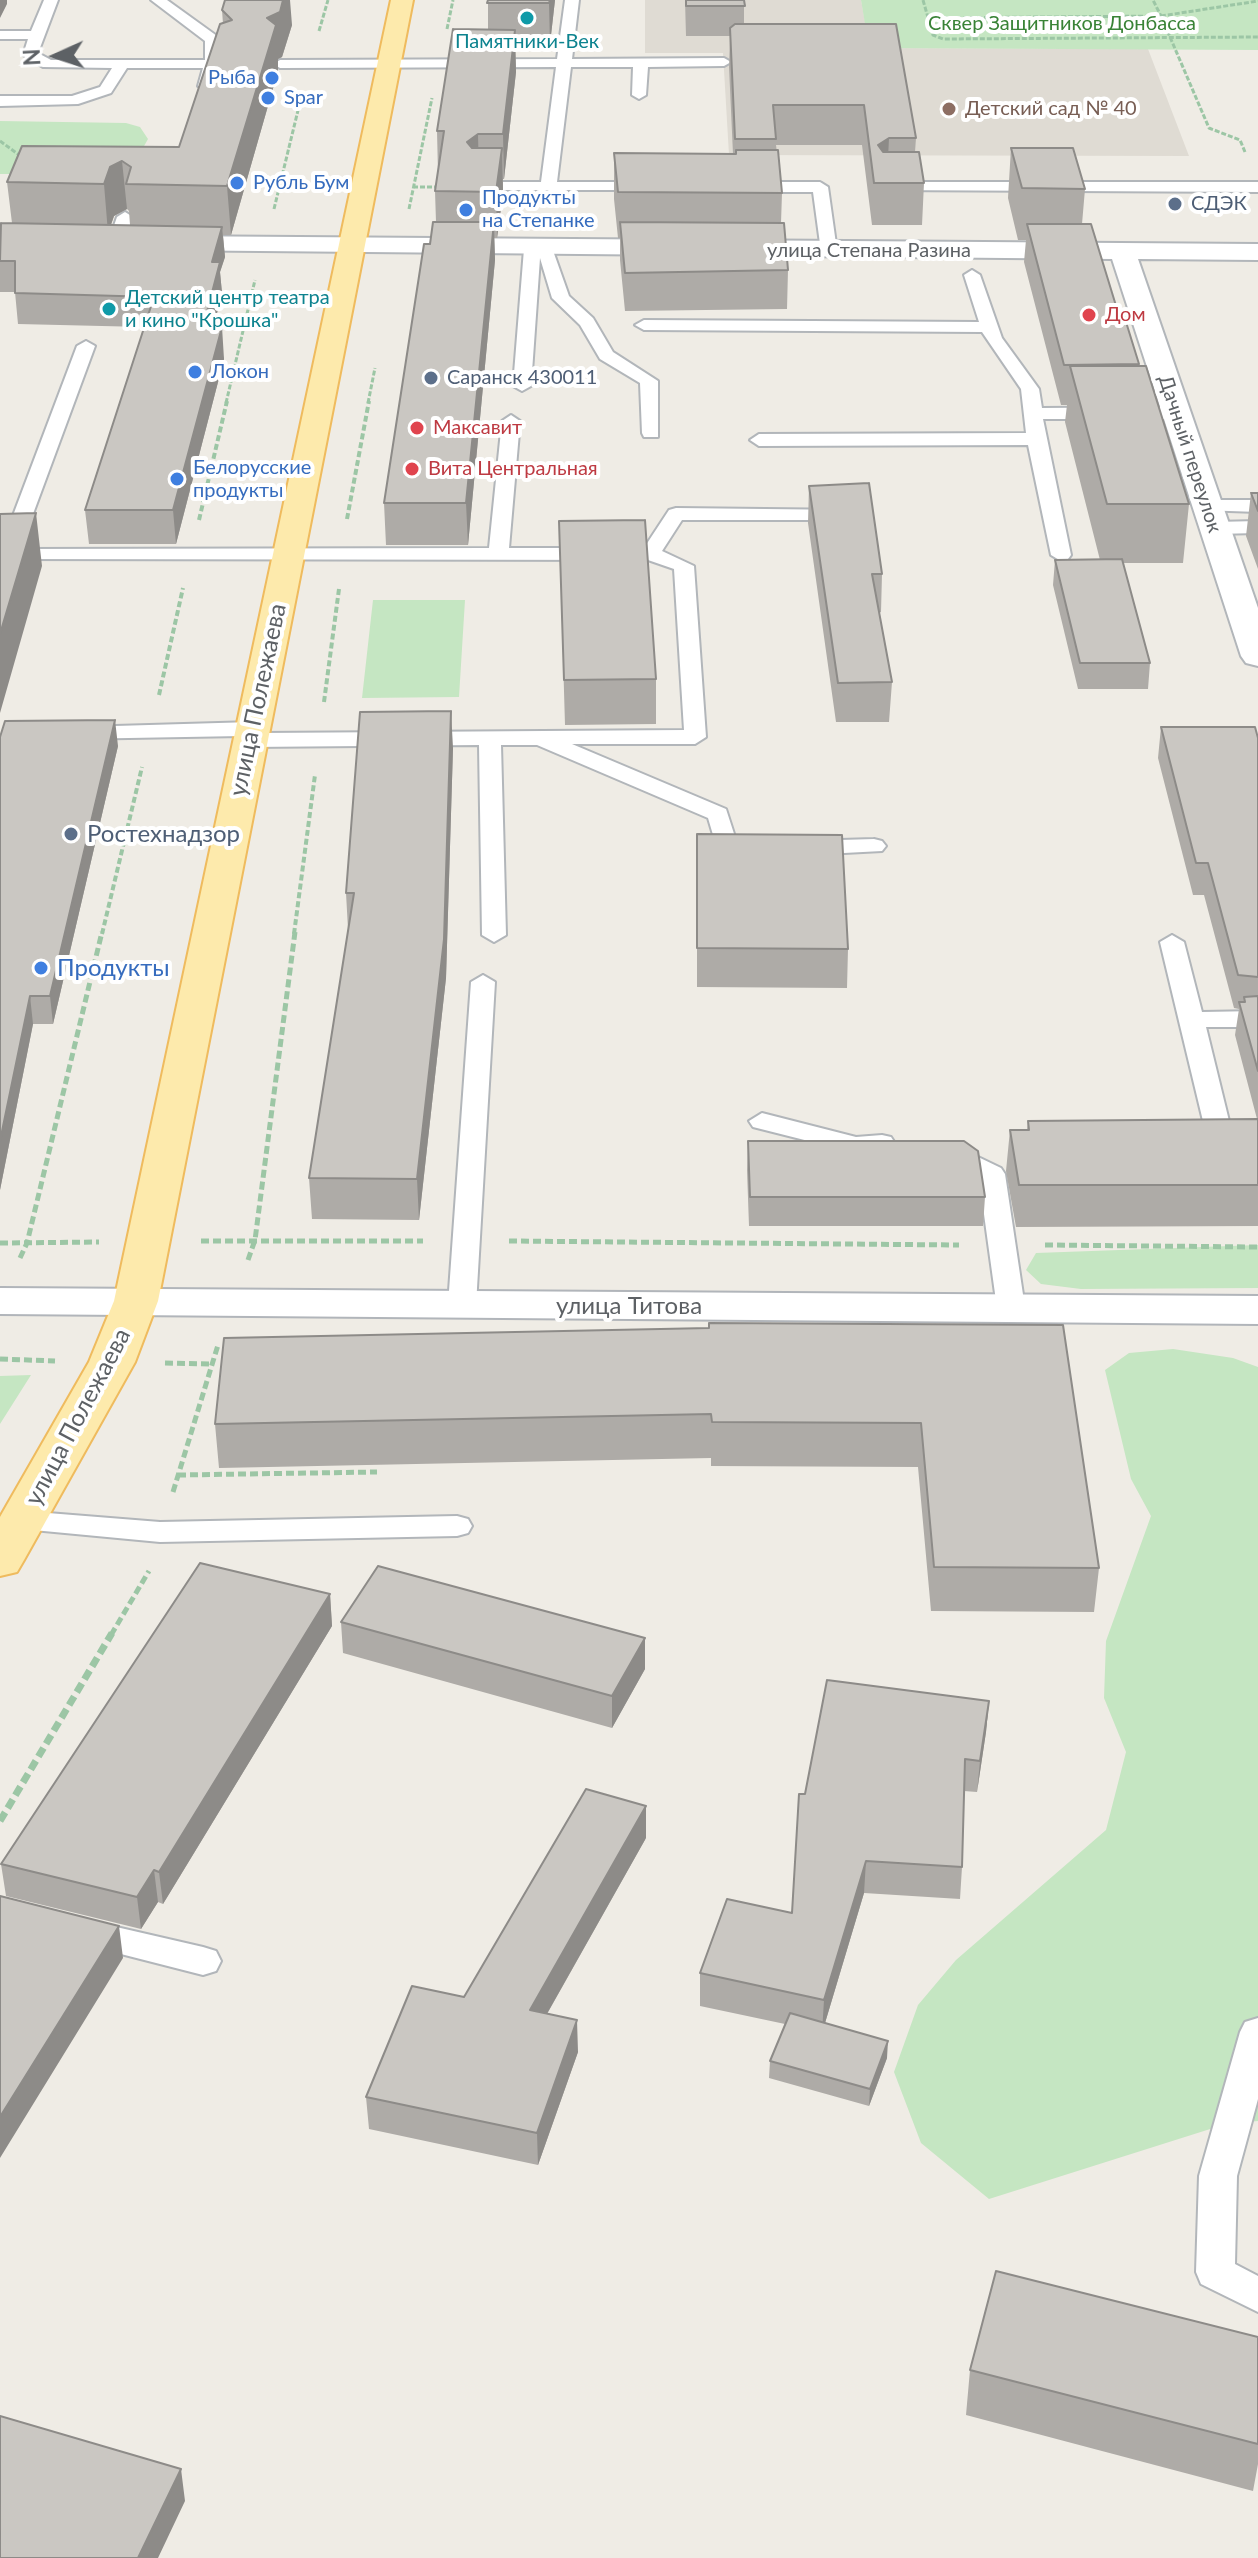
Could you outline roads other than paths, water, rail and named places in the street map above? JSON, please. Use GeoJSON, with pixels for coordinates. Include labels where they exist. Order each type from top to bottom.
{"type":"FeatureCollection","features":[{"type":"Feature","properties":{"kind":"main road","name":"улица Полежаева"},"geometry":{"type":"LineString","coordinates":[[0,1560],[112,1362],[136,1301],[402,0]]}},
{"type":"Feature","properties":{"kind":"street","name":"улица Степана Разина"},"geometry":{"type":"LineString","coordinates":[[85,243],[351,248],[1258,252]]}},
{"type":"Feature","properties":{"kind":"street","name":"Дачный переулок"},"geometry":{"type":"LineString","coordinates":[[1123,252],[1258,656]]}},
{"type":"Feature","properties":{"kind":"street","name":"улица Титова"},"geometry":{"type":"LineString","coordinates":[[7,1286],[136,1301],[233,1304],[1258,1310]]}},
{"type":"Feature","properties":{"kind":"lane"},"geometry":{"type":"LineString","coordinates":[[51,0],[30,55],[48,64],[219,64]]}},
{"type":"Feature","properties":{"kind":"lane"},"geometry":{"type":"LineString","coordinates":[[158,0],[212,39],[219,64],[197,108]]}},
{"type":"Feature","properties":{"kind":"lane"},"geometry":{"type":"LineString","coordinates":[[548,187],[572,0]]}},
{"type":"Feature","properties":{"kind":"lane"},"geometry":{"type":"LineString","coordinates":[[0,35],[36,35]]}},
{"type":"Feature","properties":{"kind":"lane"},"geometry":{"type":"LineString","coordinates":[[639,95],[641,62]]}},
{"type":"Feature","properties":{"kind":"lane"},"geometry":{"type":"LineString","coordinates":[[280,64],[724,62]]}},
{"type":"Feature","properties":{"kind":"lane"},"geometry":{"type":"LineString","coordinates":[[0,101],[73,101],[106,90],[122,64]]}},
{"type":"Feature","properties":{"kind":"lane"},"geometry":{"type":"LineString","coordinates":[[479,187],[676,187]]}},
{"type":"Feature","properties":{"kind":"lane"},"geometry":{"type":"LineString","coordinates":[[724,187],[820,187],[829,251]]}},
{"type":"Feature","properties":{"kind":"lane"},"geometry":{"type":"LineString","coordinates":[[887,187],[1258,187]]}},
{"type":"Feature","properties":{"kind":"lane"},"geometry":{"type":"LineString","coordinates":[[116,243],[125,217]]}},
{"type":"Feature","properties":{"kind":"lane"},"geometry":{"type":"LineString","coordinates":[[522,386],[538,249]]}},
{"type":"Feature","properties":{"kind":"lane"},"geometry":{"type":"LineString","coordinates":[[538,249],[561,298],[587,322],[606,355],[649,381],[651,433]]}},
{"type":"Feature","properties":{"kind":"lane"},"geometry":{"type":"LineString","coordinates":[[972,275],[993,339],[1030,389],[1036,439],[1061,555]]}},
{"type":"Feature","properties":{"kind":"lane"},"geometry":{"type":"LineString","coordinates":[[644,325],[989,327]]}},
{"type":"Feature","properties":{"kind":"lane"},"geometry":{"type":"LineString","coordinates":[[63,734],[252,734],[320,738],[695,737],[684,566],[650,554],[288,557],[8,555],[6,544],[86,346]]}},
{"type":"Feature","properties":{"kind":"lane"},"geometry":{"type":"LineString","coordinates":[[1033,414],[1177,413]]}},
{"type":"Feature","properties":{"kind":"lane"},"geometry":{"type":"LineString","coordinates":[[498,555],[511,421]]}},
{"type":"Feature","properties":{"kind":"lane"},"geometry":{"type":"LineString","coordinates":[[759,440],[1036,439]]}},
{"type":"Feature","properties":{"kind":"lane"},"geometry":{"type":"LineString","coordinates":[[1211,517],[1258,506]]}},
{"type":"Feature","properties":{"kind":"lane"},"geometry":{"type":"LineString","coordinates":[[650,554],[676,514],[853,514]]}},
{"type":"Feature","properties":{"kind":"lane"},"geometry":{"type":"LineString","coordinates":[[1211,517],[1258,527]]}},
{"type":"Feature","properties":{"kind":"lane"},"geometry":{"type":"LineString","coordinates":[[490,736],[494,935]]}},
{"type":"Feature","properties":{"kind":"lane"},"geometry":{"type":"LineString","coordinates":[[533,736],[718,814],[727,850],[874,846]]}},
{"type":"Feature","properties":{"kind":"lane"},"geometry":{"type":"LineString","coordinates":[[1162,1142],[1193,1142],[1215,1133],[1216,1121],[1172,942]]}},
{"type":"Feature","properties":{"kind":"lane"},"geometry":{"type":"LineString","coordinates":[[462,1305],[483,982]]}},
{"type":"Feature","properties":{"kind":"lane"},"geometry":{"type":"LineString","coordinates":[[1192,1020],[1258,1019]]}},
{"type":"Feature","properties":{"kind":"lane"},"geometry":{"type":"LineString","coordinates":[[762,1121],[856,1145],[917,1143],[956,1152],[992,1174],[1011,1308]]}},
{"type":"Feature","properties":{"kind":"lane"},"geometry":{"type":"LineString","coordinates":[[23,1521],[160,1532],[457,1526]]}},
{"type":"Feature","properties":{"kind":"lane"},"geometry":{"type":"LineString","coordinates":[[58,1926],[203,1961]]}},
{"type":"Feature","properties":{"kind":"lane"},"geometry":{"type":"LineString","coordinates":[[1258,2032],[1218,2176],[1215,2272],[1258,2295]]}},
{"type":"Feature","properties":{"kind":"place","name":"Памятники-Век"},"geometry":{"type":"Point","coordinates":[527,18]}},
{"type":"Feature","properties":{"kind":"place","name":"Рыба"},"geometry":{"type":"Point","coordinates":[272,78]}},
{"type":"Feature","properties":{"kind":"place","name":"Spar"},"geometry":{"type":"Point","coordinates":[268,98]}},
{"type":"Feature","properties":{"kind":"place","name":"Детский сад № 40"},"geometry":{"type":"Point","coordinates":[949,109]}},
{"type":"Feature","properties":{"kind":"place","name":"Рубль Бум"},"geometry":{"type":"Point","coordinates":[237,183]}},
{"type":"Feature","properties":{"kind":"place","name":"СДЭК"},"geometry":{"type":"Point","coordinates":[1175,204]}},
{"type":"Feature","properties":{"kind":"place","name":"Продукты на Степанке"},"geometry":{"type":"Point","coordinates":[466,210]}},
{"type":"Feature","properties":{"kind":"place","name":"Детский центр театра и кино \"Крошка\""},"geometry":{"type":"Point","coordinates":[109,309]}},
{"type":"Feature","properties":{"kind":"place","name":"Дом"},"geometry":{"type":"Point","coordinates":[1089,315]}},
{"type":"Feature","properties":{"kind":"place","name":"Локон"},"geometry":{"type":"Point","coordinates":[195,372]}},
{"type":"Feature","properties":{"kind":"place","name":"Саранск 430011"},"geometry":{"type":"Point","coordinates":[431,378]}},
{"type":"Feature","properties":{"kind":"place","name":"Максавит"},"geometry":{"type":"Point","coordinates":[417,428]}},
{"type":"Feature","properties":{"kind":"place","name":"Вита Центральная"},"geometry":{"type":"Point","coordinates":[412,469]}},
{"type":"Feature","properties":{"kind":"place","name":"Белорусские продукты"},"geometry":{"type":"Point","coordinates":[177,479]}},
{"type":"Feature","properties":{"kind":"place","name":"Ростехнадзор"},"geometry":{"type":"Point","coordinates":[71,834]}},
{"type":"Feature","properties":{"kind":"place","name":"Продукты"},"geometry":{"type":"Point","coordinates":[41,968]}},
{"type":"Feature","properties":{"kind":"park label","name":"Сквер Защитников Донбасса"},"geometry":{"type":"Point","coordinates":[1062,24]}}]}
